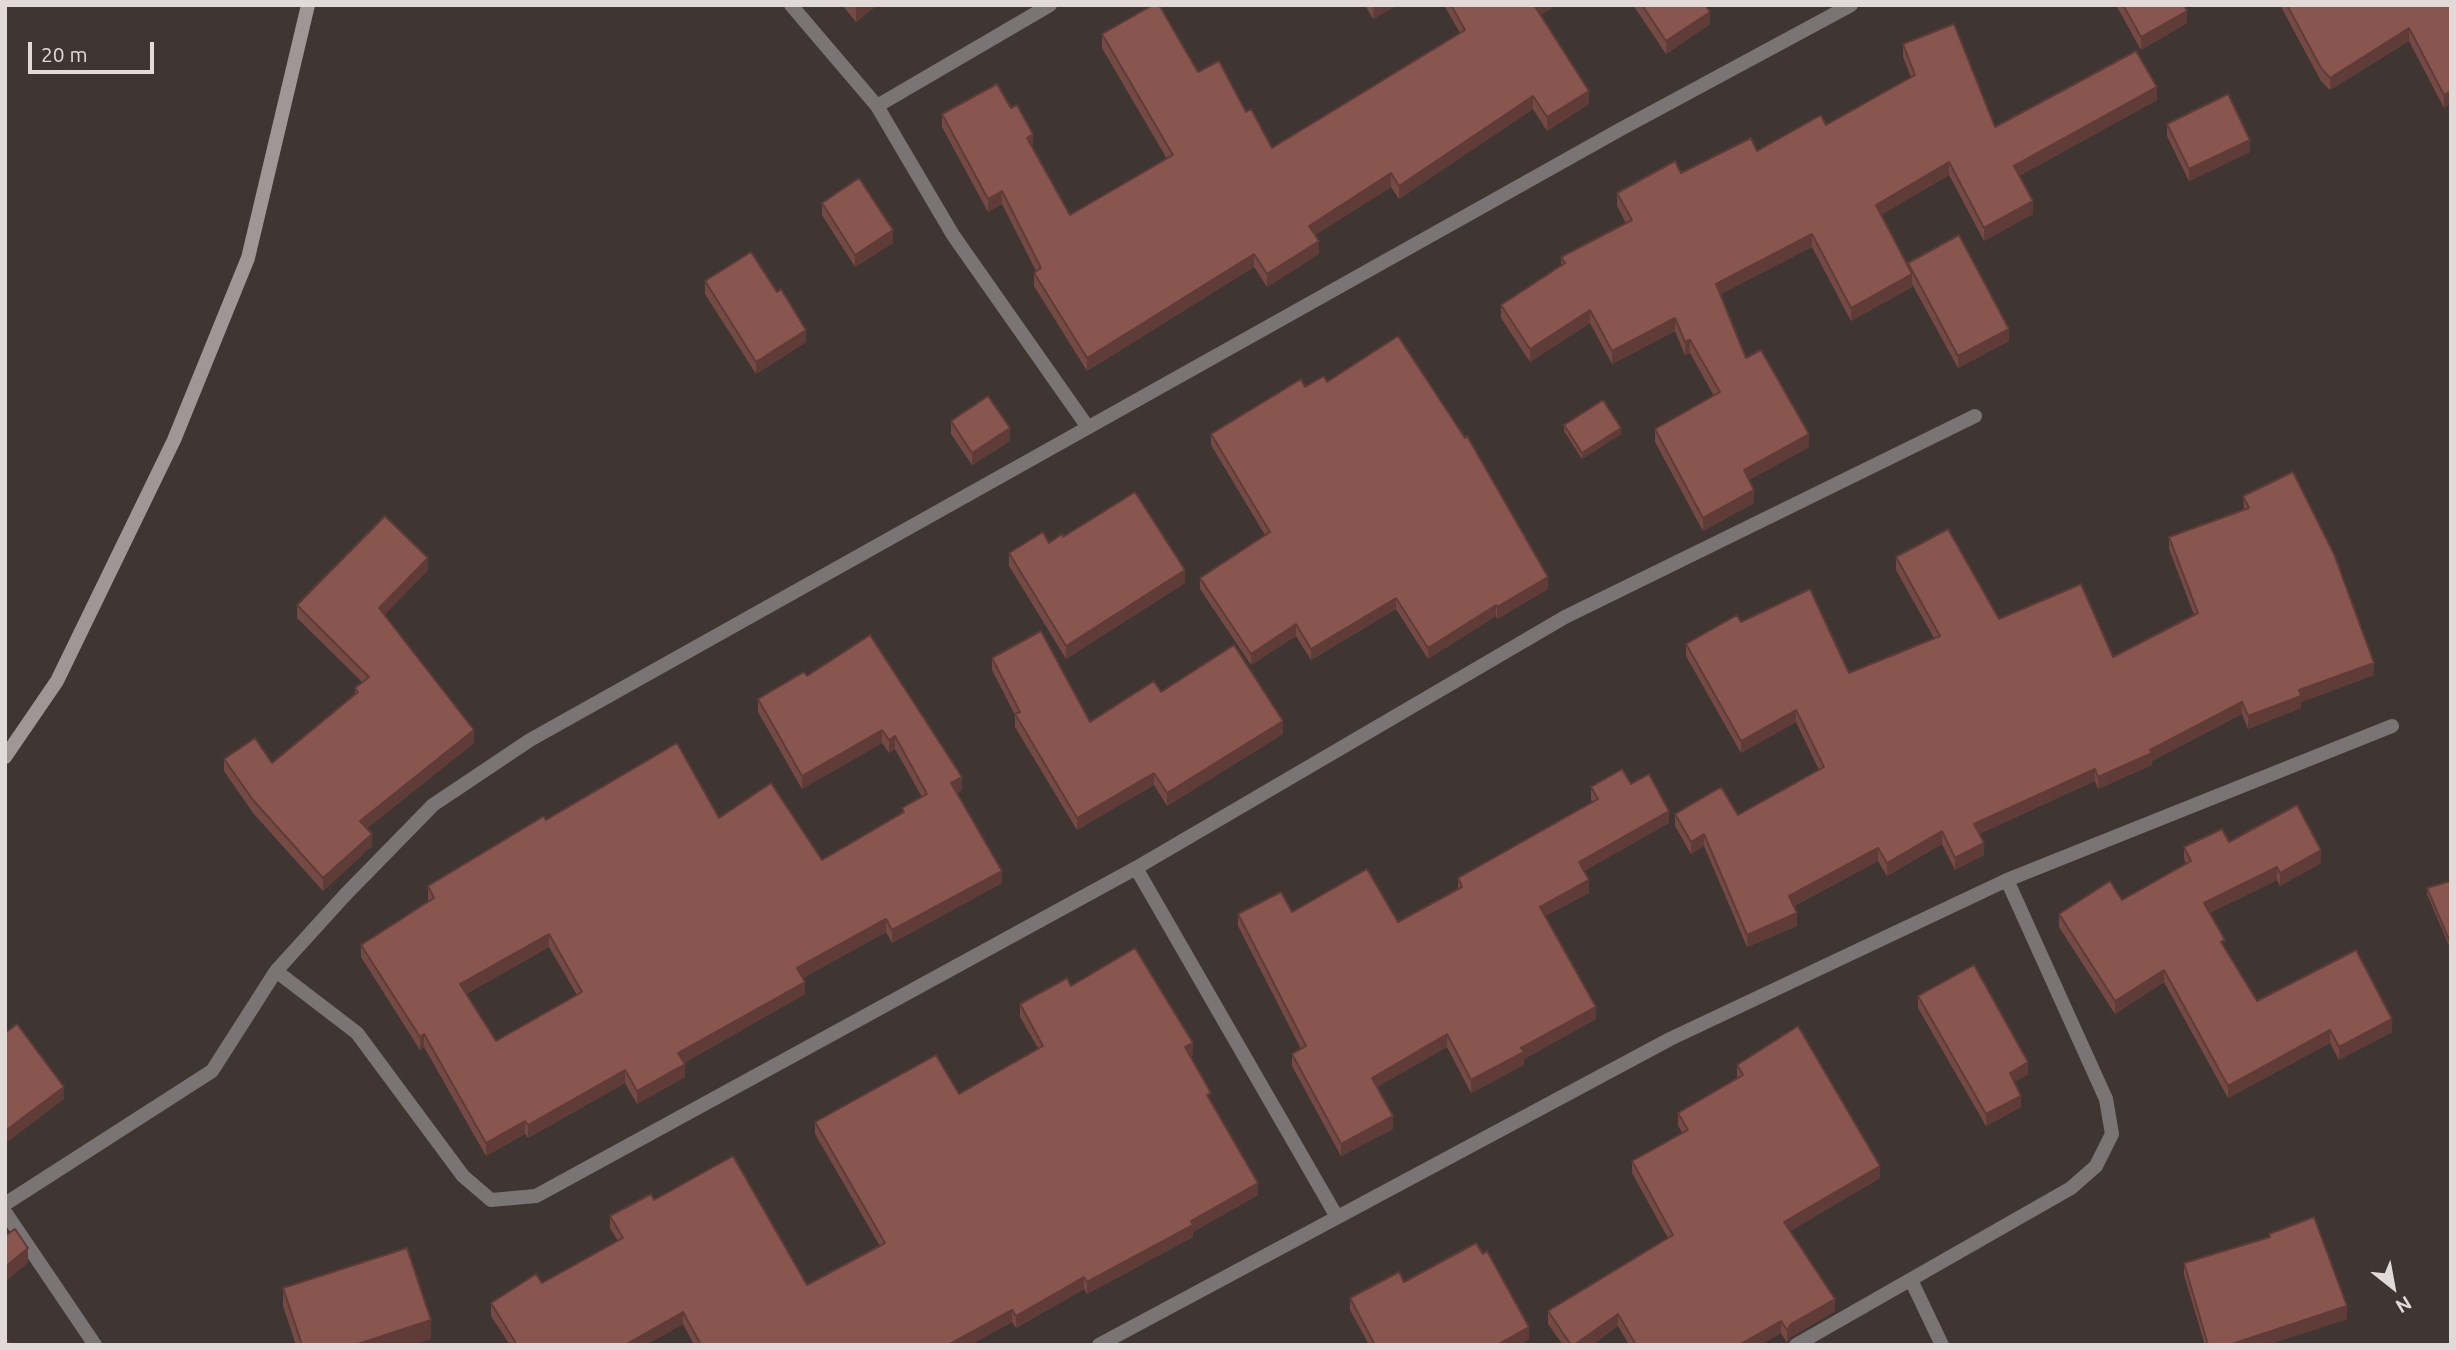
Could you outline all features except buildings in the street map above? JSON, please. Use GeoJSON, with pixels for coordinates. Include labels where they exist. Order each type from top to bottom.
{"type":"FeatureCollection","features":[{"type":"Feature","properties":{"kind":"main road"},"geometry":{"type":"LineString","coordinates":[[5,757],[57,681],[174,440],[248,258],[308,5]]}},
{"type":"Feature","properties":{"kind":"street"},"geometry":{"type":"LineString","coordinates":[[791,5],[877,106],[953,235],[1087,426]]}},
{"type":"Feature","properties":{"kind":"street"},"geometry":{"type":"LineString","coordinates":[[877,106],[1050,5]]}},
{"type":"Feature","properties":{"kind":"street"},"geometry":{"type":"LineString","coordinates":[[5,1203],[212,1071],[276,971],[433,805],[530,740],[1609,135],[1851,5]]}},
{"type":"Feature","properties":{"kind":"street"},"geometry":{"type":"LineString","coordinates":[[276,971],[357,1033],[463,1176],[491,1200],[536,1196],[1136,868],[1565,617],[1975,416]]}},
{"type":"Feature","properties":{"kind":"street"},"geometry":{"type":"LineString","coordinates":[[1099,1345],[1670,1039],[2007,880],[2392,726]]}},
{"type":"Feature","properties":{"kind":"street"},"geometry":{"type":"LineString","coordinates":[[1136,868],[1338,1217]]}},
{"type":"Feature","properties":{"kind":"street"},"geometry":{"type":"LineString","coordinates":[[1796,1345],[2071,1188],[2096,1166],[2112,1134],[2106,1099],[2007,880]]}},
{"type":"Feature","properties":{"kind":"street"},"geometry":{"type":"LineString","coordinates":[[5,1212],[95,1345]]}},
{"type":"Feature","properties":{"kind":"street"},"geometry":{"type":"LineString","coordinates":[[1911,1279],[1942,1345]]}}]}
